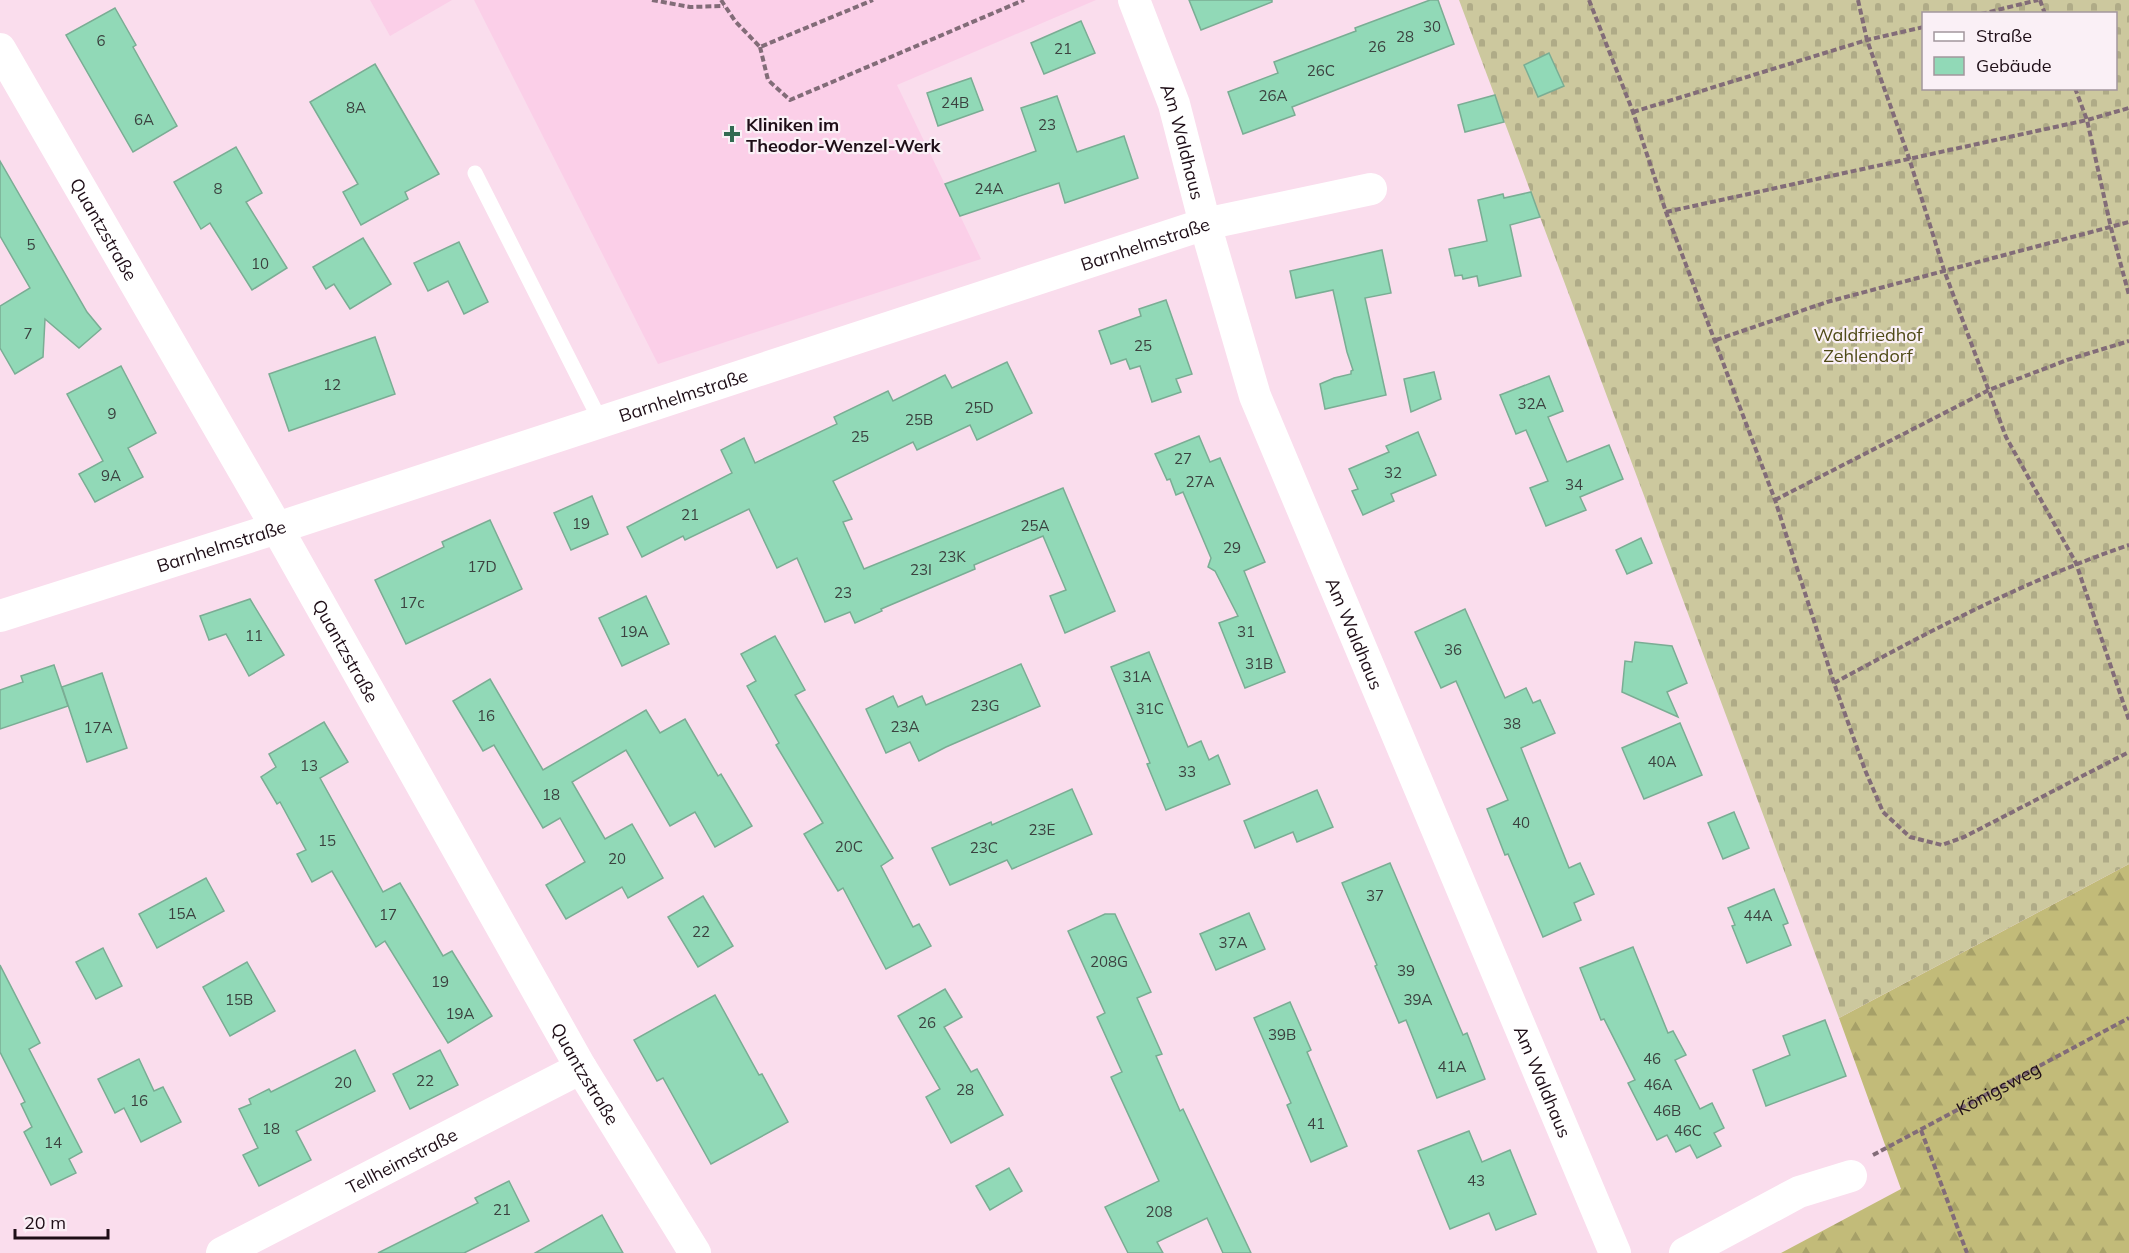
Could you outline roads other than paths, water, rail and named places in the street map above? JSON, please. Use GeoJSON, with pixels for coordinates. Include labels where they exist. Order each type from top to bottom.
{"type":"FeatureCollection","features":[{"type":"Feature","properties":{"kind":"street","name":"Am Waldhaus"},"geometry":{"type":"LineString","coordinates":[[1134,0],[1174,104],[1205,224],[1256,396],[1615,1253]]}},
{"type":"Feature","properties":{"kind":"street","name":"Quantzstraße"},"geometry":{"type":"LineString","coordinates":[[0,49],[277,528],[581,1068],[695,1253]]}},
{"type":"Feature","properties":{"kind":"street","name":"Barnhelmstraße"},"geometry":{"type":"LineString","coordinates":[[0,616],[277,528],[1205,224],[1371,189]]}},
{"type":"Feature","properties":{"kind":"street","name":"Tellheimstraße"},"geometry":{"type":"LineString","coordinates":[[222,1253],[581,1068]]}},
{"type":"Feature","properties":{"kind":"street"},"geometry":{"type":"LineString","coordinates":[[1685,1253],[1799,1192],[1859,1168]]}},
{"type":"Feature","properties":{"kind":"lane"},"geometry":{"type":"LineString","coordinates":[[475,173],[601,422]]}},
{"type":"Feature","properties":{"kind":"place","name":"Kliniken im Theodor-Wenzel-Werk"},"geometry":{"type":"Point","coordinates":[732,134]}},
{"type":"Feature","properties":{"kind":"park label","name":"Waldfriedhof Zehlendorf"},"geometry":{"type":"Point","coordinates":[1868,344]}}]}
